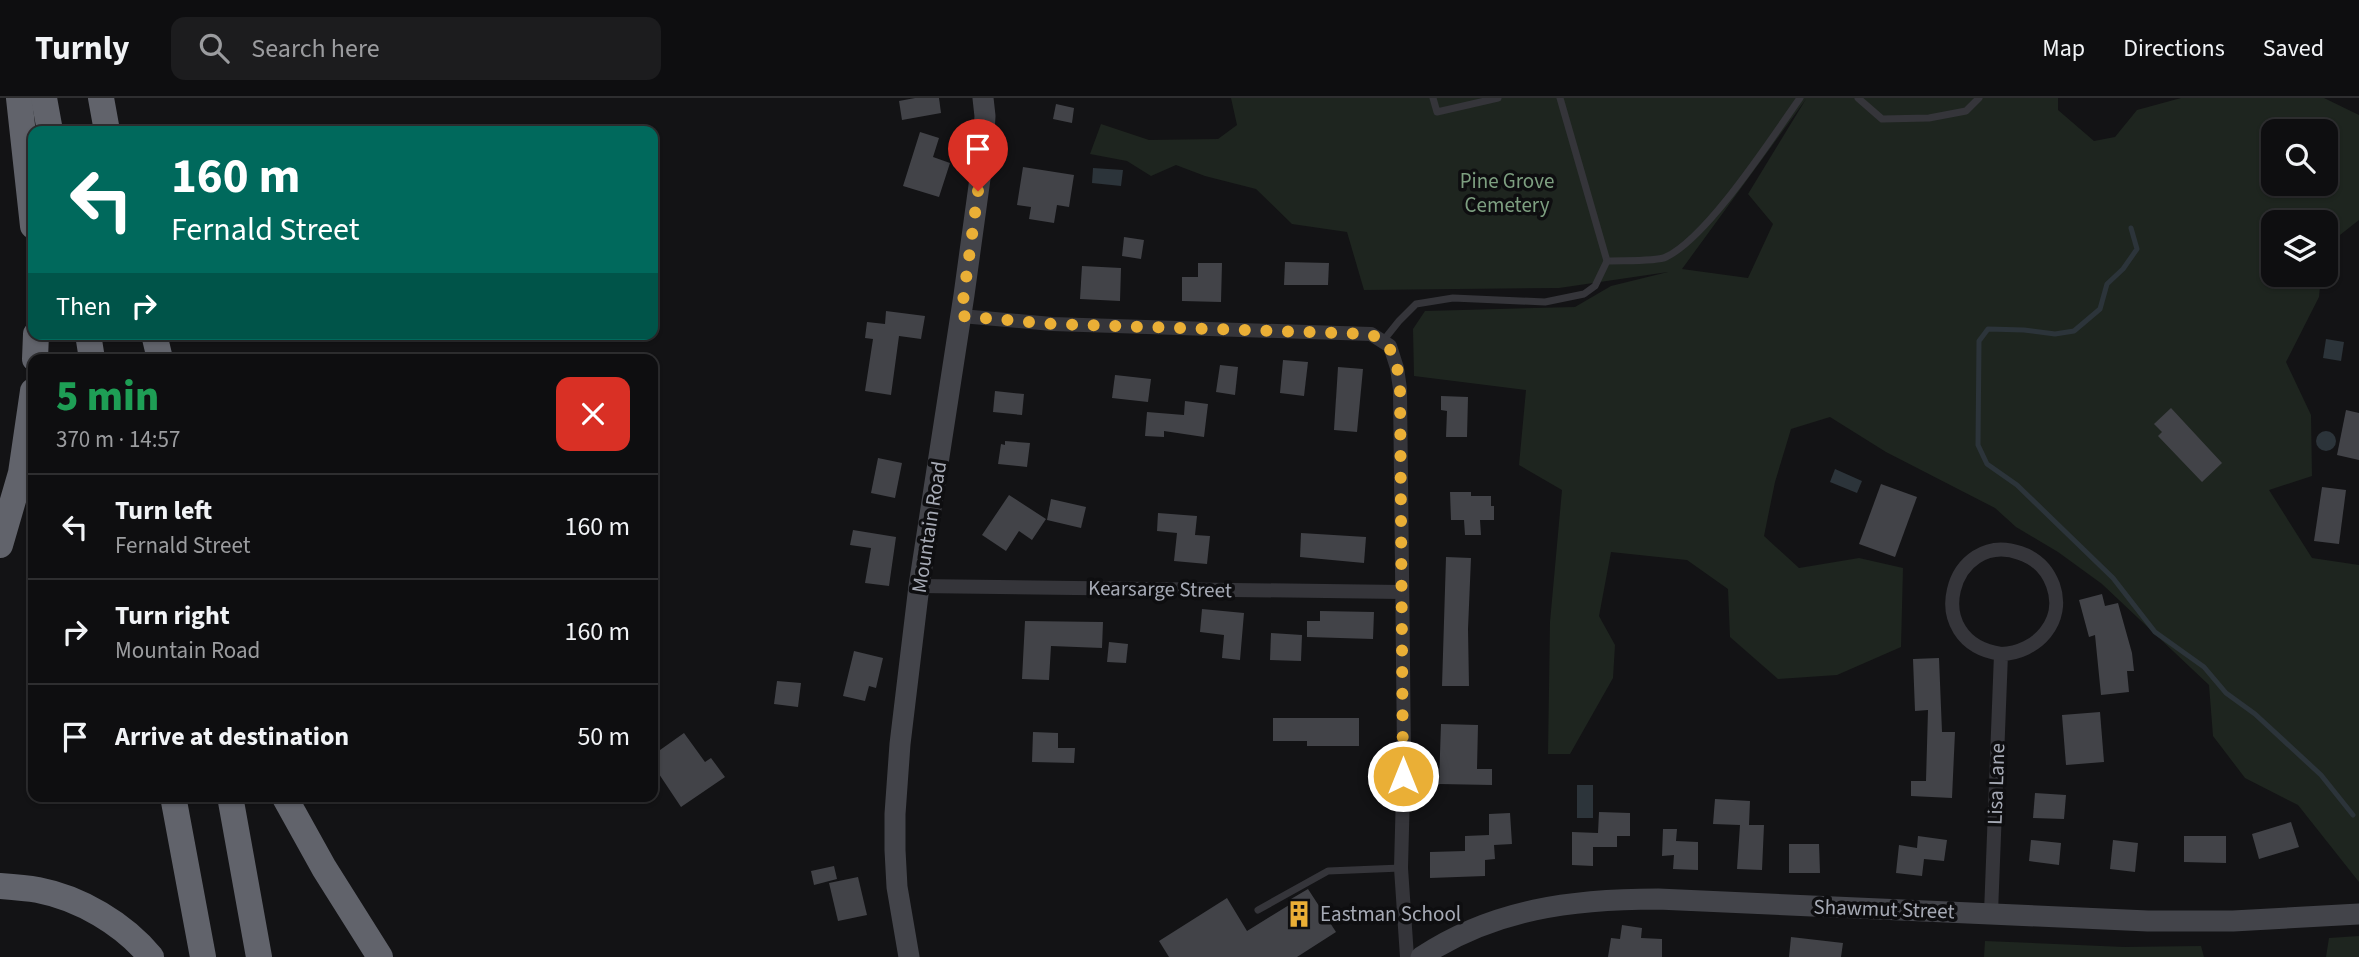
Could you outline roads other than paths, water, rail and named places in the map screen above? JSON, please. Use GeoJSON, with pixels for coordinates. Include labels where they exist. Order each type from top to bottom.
{"type":"FeatureCollection","features":[{"type":"Feature","properties":{"kind":"highway"},"geometry":{"type":"LineString","coordinates":[[19,98],[28,180]]}},
{"type":"Feature","properties":{"kind":"highway"},"geometry":{"type":"LineString","coordinates":[[44,98],[49,126]]}},
{"type":"Feature","properties":{"kind":"highway"},"geometry":{"type":"LineString","coordinates":[[102,98],[106,126]]}},
{"type":"Feature","properties":{"kind":"highway"},"geometry":{"type":"LineString","coordinates":[[0,545],[21,473],[28,425]]}},
{"type":"Feature","properties":{"kind":"highway"},"geometry":{"type":"LineString","coordinates":[[174,802],[203,957]]}},
{"type":"Feature","properties":{"kind":"highway"},"geometry":{"type":"LineString","coordinates":[[230,802],[259,957]]}},
{"type":"Feature","properties":{"kind":"highway"},"geometry":{"type":"LineString","coordinates":[[287,802],[324,868],[380,957]]}},
{"type":"Feature","properties":{"kind":"highway"},"geometry":{"type":"LineString","coordinates":[[0,886],[40,891],[80,904],[117,926],[151,957]]}},
{"type":"Feature","properties":{"kind":"street","name":"Mountain Road"},"geometry":{"type":"LineString","coordinates":[[908,957],[897,887],[895,814],[900,744],[919,586],[982,164],[985,116],[983,98]]}},
{"type":"Feature","properties":{"kind":"street"},"geometry":{"type":"LineString","coordinates":[[961,316],[1052,324],[1329,331],[1371,334],[1386,344],[1397,368],[1400,389],[1404,753],[1401,868],[1406,957]]}},
{"type":"Feature","properties":{"kind":"street"},"geometry":{"type":"LineString","coordinates":[[2003,550],[2032,558],[2046,571],[2054,589],[2056,608],[2050,627],[2038,642],[2021,652],[2001,654],[1982,649],[1966,638],[1955,621],[1951,601],[1956,582],[1967,565],[1984,554],[2003,550]]}},
{"type":"Feature","properties":{"kind":"street","name":"Kearsarge Street"},"geometry":{"type":"LineString","coordinates":[[919,586],[1401,592]]}},
{"type":"Feature","properties":{"kind":"street","name":"Lisa Lane"},"geometry":{"type":"LineString","coordinates":[[1991,913],[2001,654]]}},
{"type":"Feature","properties":{"kind":"street","name":"Shawmut Street"},"geometry":{"type":"LineString","coordinates":[[1421,957],[1434,948],[1491,922],[1532,910],[1584,901],[1658,899],[2148,920],[2221,921],[2359,914]]}},
{"type":"Feature","properties":{"kind":"lane"},"geometry":{"type":"LineString","coordinates":[[1433,98],[1437,112],[1497,98]]}},
{"type":"Feature","properties":{"kind":"lane"},"geometry":{"type":"LineString","coordinates":[[1386,344],[1416,304],[1453,298],[1545,302],[1584,294],[1595,286],[1607,261],[1560,98]]}},
{"type":"Feature","properties":{"kind":"lane"},"geometry":{"type":"LineString","coordinates":[[1607,261],[1664,258],[1697,234],[1759,156],[1800,98]]}},
{"type":"Feature","properties":{"kind":"lane"},"geometry":{"type":"LineString","coordinates":[[1858,98],[1882,119],[1929,118],[1966,111],[1979,98]]}},
{"type":"Feature","properties":{"kind":"lane"},"geometry":{"type":"LineString","coordinates":[[1258,910],[1328,871],[1401,868]]}},
{"type":"Feature","properties":{"kind":"waterway"},"geometry":{"type":"LineString","coordinates":[[2131,228],[2137,249],[2123,269],[2107,284],[2100,309],[2074,331],[2055,334],[1988,329],[1979,341],[1978,445],[1987,464],[2017,485],[2113,578],[2155,632],[2204,667],[2226,693],[2255,714],[2321,775],[2353,815]]}},
{"type":"Feature","properties":{"kind":"place","name":"Eastman School"},"geometry":{"type":"Point","coordinates":[1299,914]}},
{"type":"Feature","properties":{"kind":"park label","name":"Pine Grove Cemetery"},"geometry":{"type":"Point","coordinates":[1507,193]}}]}
